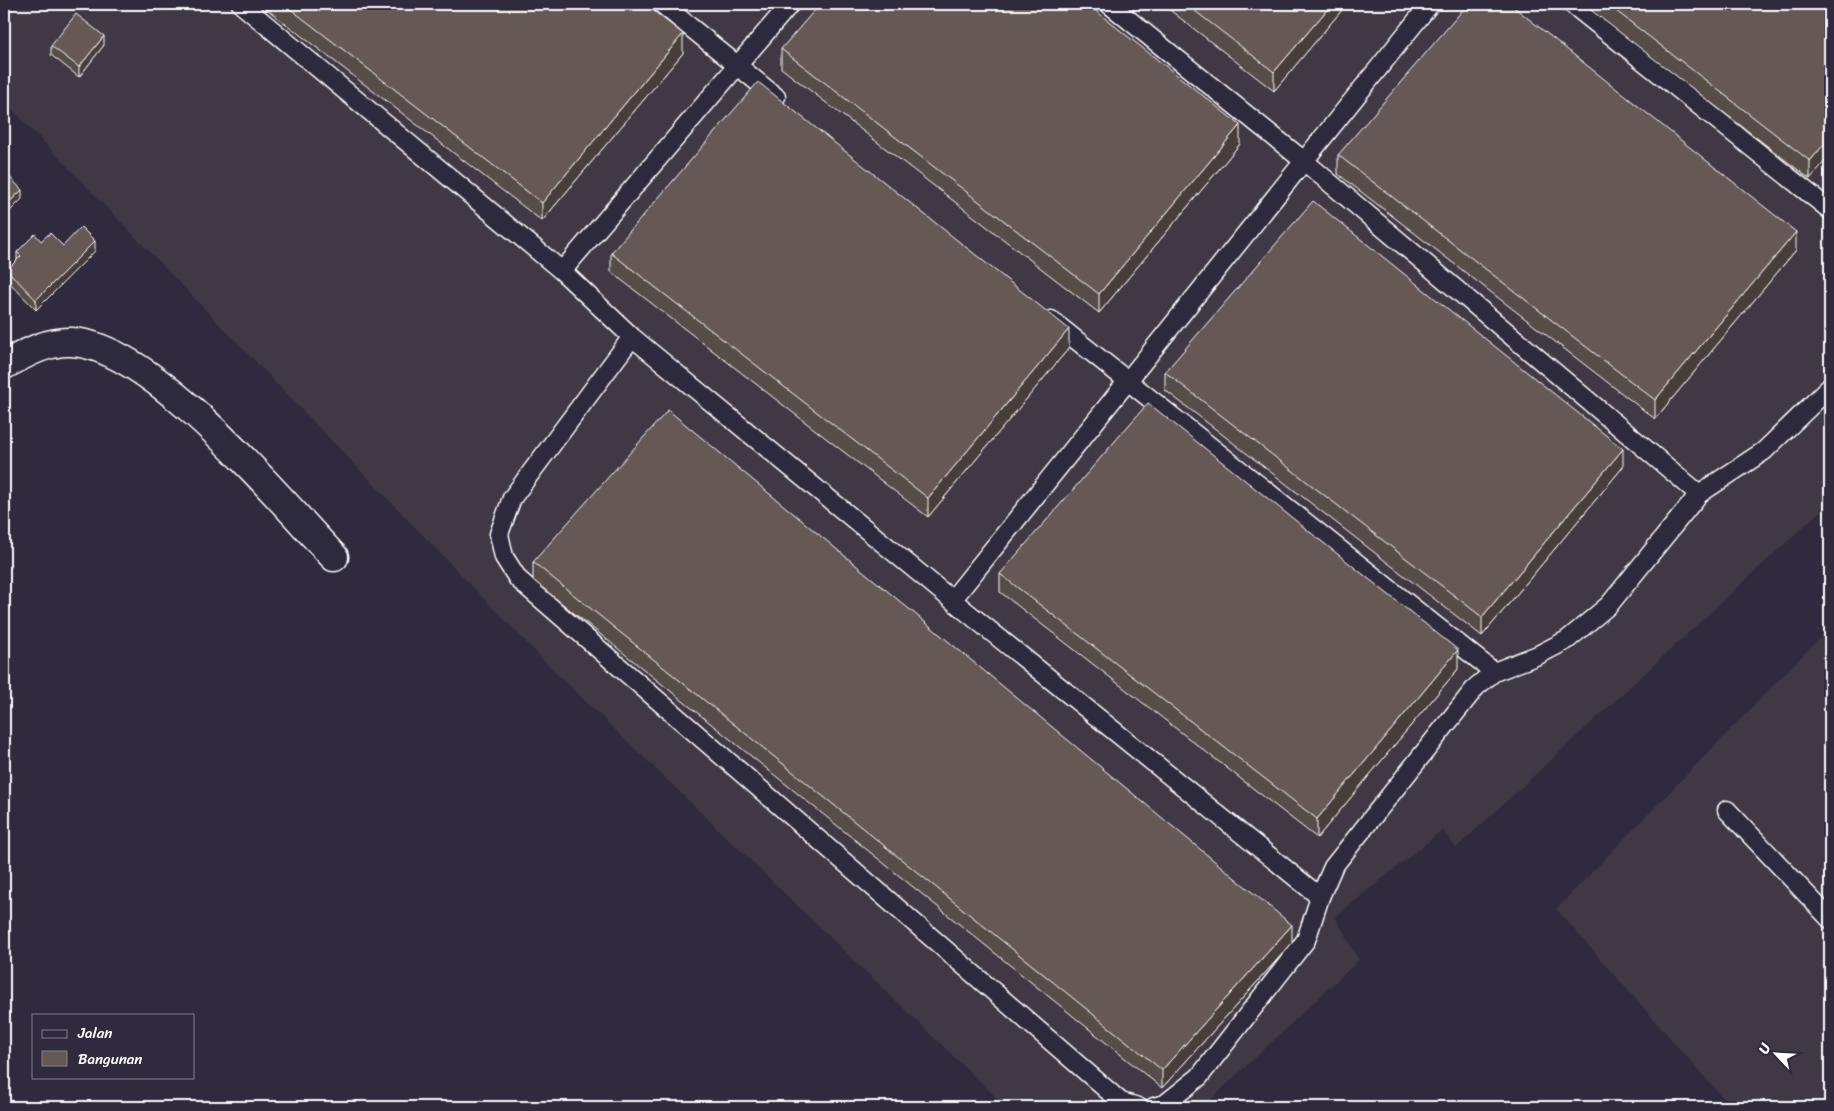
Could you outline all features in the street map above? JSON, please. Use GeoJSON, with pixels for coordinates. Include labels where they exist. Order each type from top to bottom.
{"type":"FeatureCollection","features":[{"type":"Feature","properties":{"kind":"street"},"geometry":{"type":"LineString","coordinates":[[4,365],[36,348],[71,342],[108,351],[151,376],[219,435],[334,557]]}},
{"type":"Feature","properties":{"kind":"lane"},"geometry":{"type":"LineString","coordinates":[[240,4],[562,271],[632,337],[952,600],[1320,897]]}},
{"type":"Feature","properties":{"kind":"lane"},"geometry":{"type":"LineString","coordinates":[[662,4],[792,110]]}},
{"type":"Feature","properties":{"kind":"lane"},"geometry":{"type":"LineString","coordinates":[[562,271],[790,4]]}},
{"type":"Feature","properties":{"kind":"lane"},"geometry":{"type":"LineString","coordinates":[[1110,4],[1304,161],[1699,494]]}},
{"type":"Feature","properties":{"kind":"lane"},"geometry":{"type":"LineString","coordinates":[[952,600],[1430,4]]}},
{"type":"Feature","properties":{"kind":"lane"},"geometry":{"type":"LineString","coordinates":[[1572,4],[1830,210]]}},
{"type":"Feature","properties":{"kind":"lane"},"geometry":{"type":"LineString","coordinates":[[1036,308],[1494,672]]}},
{"type":"Feature","properties":{"kind":"lane"},"geometry":{"type":"LineString","coordinates":[[632,337],[512,498],[499,534],[504,557],[518,579],[1121,1102],[1138,1107]]}},
{"type":"Feature","properties":{"kind":"lane"},"geometry":{"type":"LineString","coordinates":[[1154,1107],[1165,1104],[1199,1077],[1306,940],[1320,897],[1333,867],[1476,687],[1494,672],[1538,655],[1567,640],[1609,605],[1699,494],[1764,451],[1830,387]]}},
{"type":"Feature","properties":{"kind":"lane"},"geometry":{"type":"LineString","coordinates":[[1727,810],[1830,919]]}},
{"type":"Feature","properties":{"kind":"shaded area"},"geometry":{"type":"Polygon","coordinates":[[[4,4],[1830,4],[1830,502],[1456,848],[1443,830],[1335,917],[1359,960],[1203,1107],[1006,1107],[553,670],[4,101],[4,4]]]}},
{"type":"Feature","properties":{"kind":"shaded area"},"geometry":{"type":"Polygon","coordinates":[[[1830,627],[1830,1107],[1731,1107],[1556,909],[1830,627]]]}},
{"type":"Feature","properties":{"kind":"building"},"geometry":{"type":"Polygon","coordinates":[[[284,4],[645,4],[683,34],[542,203],[284,4]]]}},
{"type":"Feature","properties":{"kind":"building"},"geometry":{"type":"Polygon","coordinates":[[[820,4],[1087,4],[1240,125],[1099,294],[781,49],[820,4]]]}},
{"type":"Feature","properties":{"kind":"building"},"geometry":{"type":"Polygon","coordinates":[[[1186,4],[1332,4],[1274,72],[1186,4]]]}},
{"type":"Feature","properties":{"kind":"building"},"geometry":{"type":"Polygon","coordinates":[[[1468,4],[1510,4],[1796,232],[1655,400],[1338,155],[1468,4]]]}},
{"type":"Feature","properties":{"kind":"building"},"geometry":{"type":"Polygon","coordinates":[[[1607,4],[1830,4],[1830,137],[1810,161],[1607,4]]]}},
{"type":"Feature","properties":{"kind":"building"},"geometry":{"type":"Polygon","coordinates":[[[76,14],[104,36],[79,67],[51,46],[76,14]]]}},
{"type":"Feature","properties":{"kind":"building"},"geometry":{"type":"Polygon","coordinates":[[[758,82],[1069,329],[928,498],[611,253],[758,82]]]}},
{"type":"Feature","properties":{"kind":"building"},"geometry":{"type":"Polygon","coordinates":[[[4,171],[22,190],[4,207],[4,171]]]}},
{"type":"Feature","properties":{"kind":"building"},"geometry":{"type":"Polygon","coordinates":[[[1313,201],[1623,449],[1482,617],[1165,372],[1313,201]]]}},
{"type":"Feature","properties":{"kind":"building"},"geometry":{"type":"Polygon","coordinates":[[[81,227],[95,241],[36,300],[7,270],[21,256],[17,252],[35,234],[41,241],[50,233],[63,246],[81,227]]]}},
{"type":"Feature","properties":{"kind":"building"},"geometry":{"type":"Polygon","coordinates":[[[1148,403],[1458,650],[1317,819],[1000,574],[1148,403]]]}},
{"type":"Feature","properties":{"kind":"building"},"geometry":{"type":"Polygon","coordinates":[[[668,410],[1292,925],[1162,1070],[533,562],[668,410]]]}}]}
